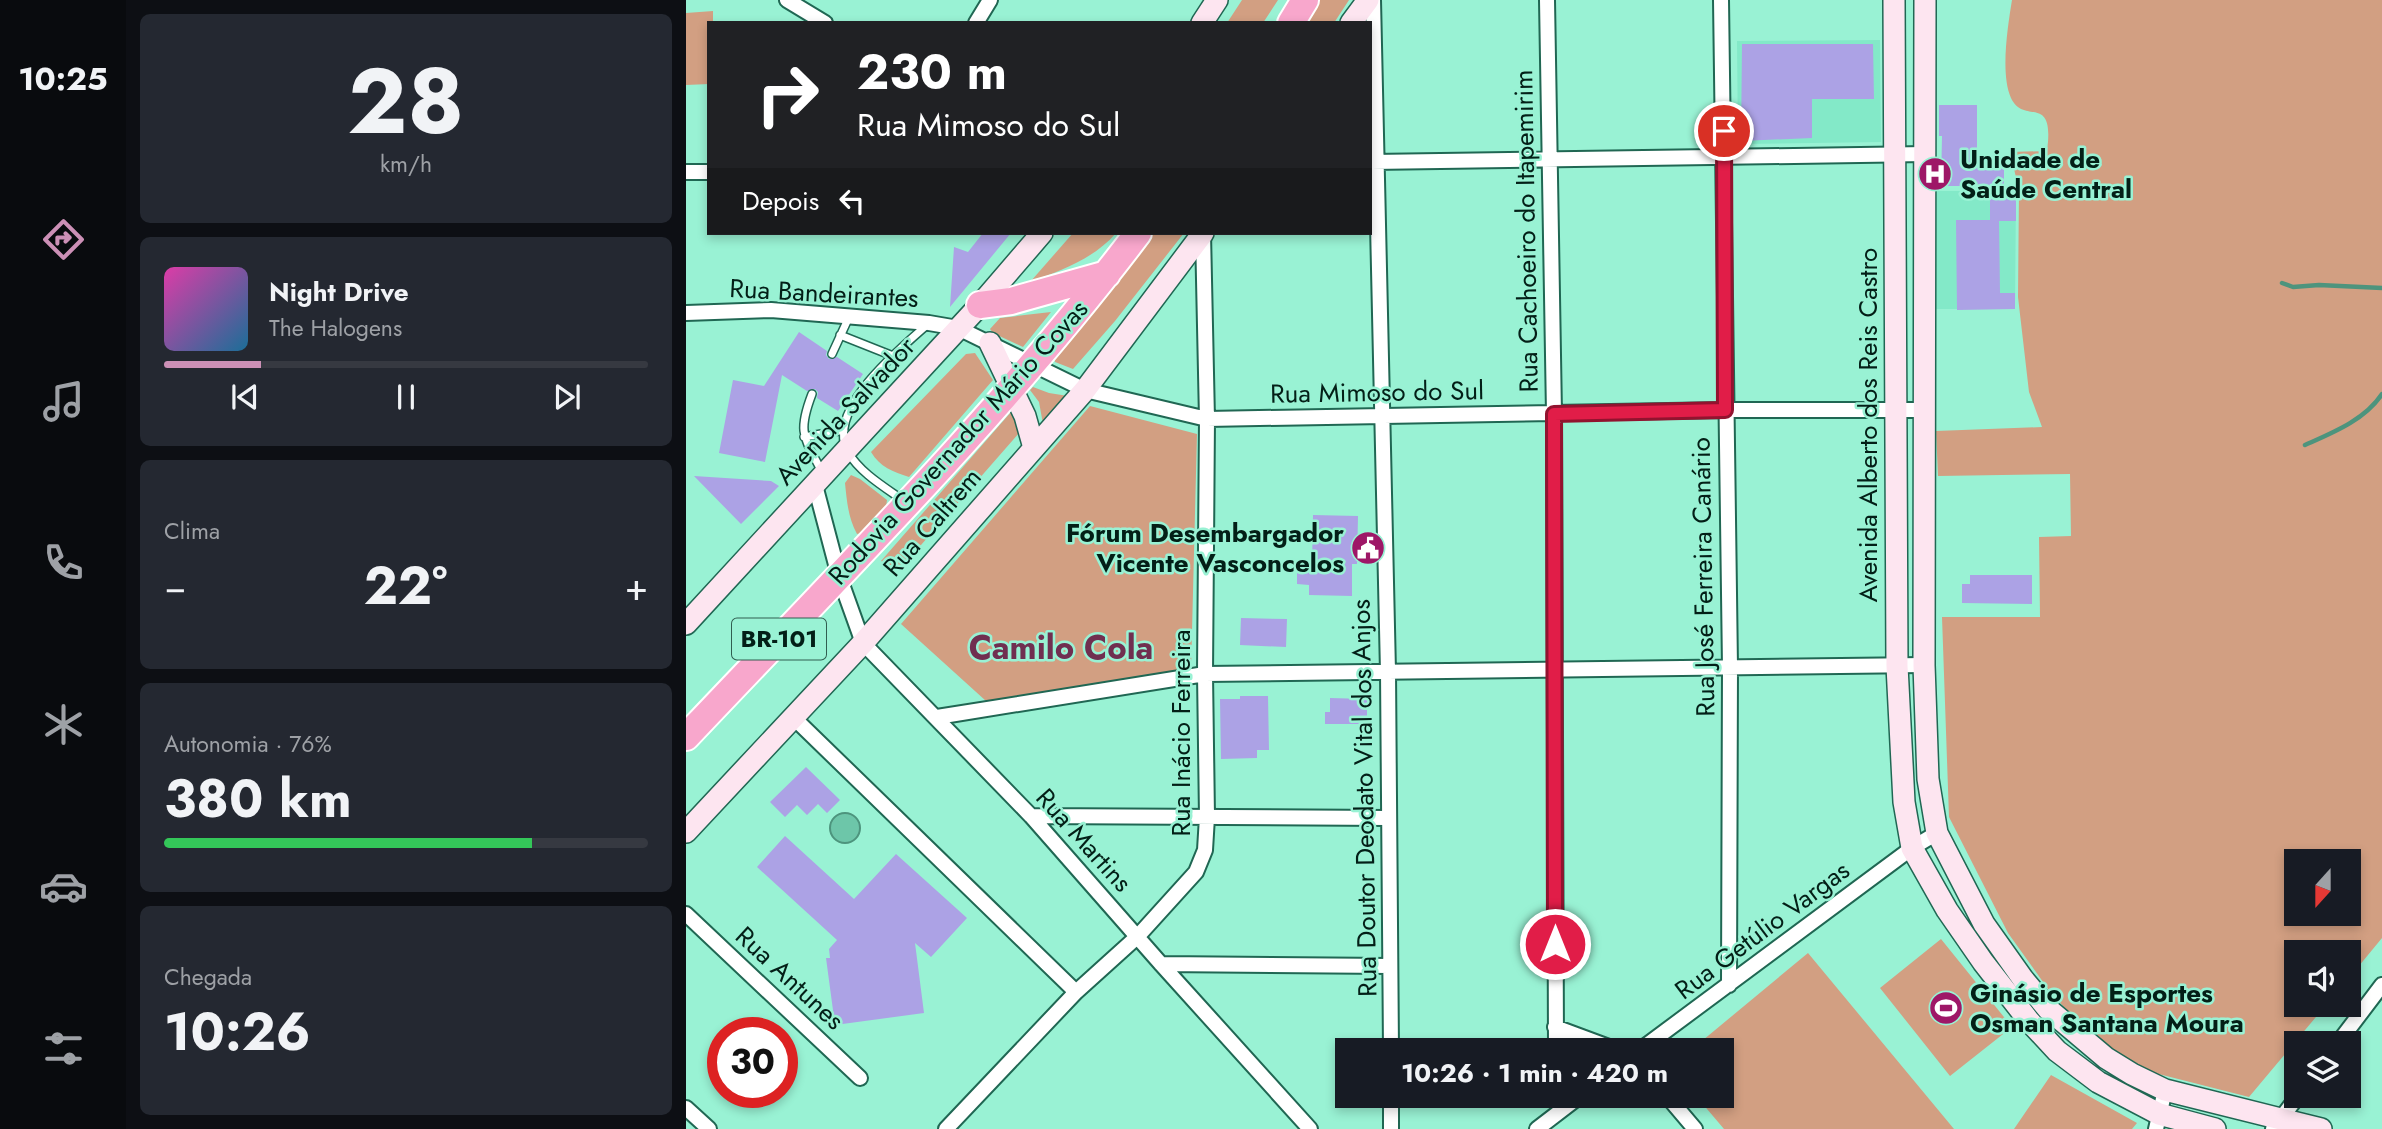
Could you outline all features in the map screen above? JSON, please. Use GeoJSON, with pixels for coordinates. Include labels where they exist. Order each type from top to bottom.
{"type":"FeatureCollection","features":[{"type":"Feature","properties":{"kind":"highway"},"geometry":{"type":"LineString","coordinates":[[1292,21],[1305,0]]}},
{"type":"Feature","properties":{"kind":"highway","name":"Rodovia Governador Mário Covas"},"geometry":{"type":"LineString","coordinates":[[686,737],[907,503],[1011,388],[1136,235]]}},
{"type":"Feature","properties":{"kind":"highway"},"geometry":{"type":"LineString","coordinates":[[980,306],[1107,274]]}},
{"type":"Feature","properties":{"kind":"main road"},"geometry":{"type":"LineString","coordinates":[[1203,21],[1217,0]]}},
{"type":"Feature","properties":{"kind":"main road"},"geometry":{"type":"LineString","coordinates":[[1353,21],[1368,0]]}},
{"type":"Feature","properties":{"kind":"main road","name":"Avenida Alberto dos Reis Castro"},"geometry":{"type":"LineString","coordinates":[[1894,0],[1897,666],[1904,802],[1912,848]]}},
{"type":"Feature","properties":{"kind":"main road"},"geometry":{"type":"LineString","coordinates":[[1925,0],[1924,665],[1928,779],[1937,833],[1984,923],[2023,979],[2048,1009],[2106,1058],[2165,1090],[2277,1124],[2321,1129]]}},
{"type":"Feature","properties":{"kind":"main road","name":"Avenida Salvador"},"geometry":{"type":"LineString","coordinates":[[686,624],[819,481],[845,440],[980,306],[1040,235]]}},
{"type":"Feature","properties":{"kind":"main road","name":"Rua Caltrem"},"geometry":{"type":"LineString","coordinates":[[686,832],[863,643],[1085,390],[1201,235]]}},
{"type":"Feature","properties":{"kind":"main road"},"geometry":{"type":"LineString","coordinates":[[990,343],[1025,416],[1034,448]]}},
{"type":"Feature","properties":{"kind":"main road"},"geometry":{"type":"LineString","coordinates":[[1912,848],[1954,920],[1983,962],[2029,1021],[2057,1051],[2158,1122],[2215,1129]]}},
{"type":"Feature","properties":{"kind":"street"},"geometry":{"type":"LineString","coordinates":[[787,0],[808,5],[823,21]]}},
{"type":"Feature","properties":{"kind":"street"},"geometry":{"type":"LineString","coordinates":[[977,21],[990,0]]}},
{"type":"Feature","properties":{"kind":"street","name":"Rua Doutor Deodato Vital dos Anjos"},"geometry":{"type":"LineString","coordinates":[[1373,0],[1374,162],[1388,672],[1391,1038]]}},
{"type":"Feature","properties":{"kind":"street","name":"Rua Cachoeiro do Itapemirim"},"geometry":{"type":"LineString","coordinates":[[1547,0],[1554,414],[1555,1038]]}},
{"type":"Feature","properties":{"kind":"street","name":"Rua José Ferreira Canário"},"geometry":{"type":"LineString","coordinates":[[1721,0],[1730,667],[1729,985]]}},
{"type":"Feature","properties":{"kind":"street"},"geometry":{"type":"LineString","coordinates":[[1374,162],[1926,154]]}},
{"type":"Feature","properties":{"kind":"street"},"geometry":{"type":"LineString","coordinates":[[686,172],[707,172]]}},
{"type":"Feature","properties":{"kind":"street","name":"Rua Inácio Ferreira"},"geometry":{"type":"LineString","coordinates":[[946,1129],[1076,992],[1138,936],[1196,872],[1205,850],[1207,419],[1203,235]]}},
{"type":"Feature","properties":{"kind":"street","name":"Rua Bandeirantes"},"geometry":{"type":"LineString","coordinates":[[686,313],[771,310],[929,323],[958,328],[1085,390]]}},
{"type":"Feature","properties":{"kind":"street","name":"Rua Mimoso do Sul"},"geometry":{"type":"LineString","coordinates":[[1085,390],[1207,419],[1725,410],[1925,410]]}},
{"type":"Feature","properties":{"kind":"street","name":"Rua Martins"},"geometry":{"type":"LineString","coordinates":[[819,481],[839,576],[863,643],[1031,816],[1310,1129]]}},
{"type":"Feature","properties":{"kind":"street"},"geometry":{"type":"LineString","coordinates":[[937,717],[1205,674],[1924,665]]}},
{"type":"Feature","properties":{"kind":"street"},"geometry":{"type":"LineString","coordinates":[[794,718],[1076,992]]}},
{"type":"Feature","properties":{"kind":"street"},"geometry":{"type":"LineString","coordinates":[[1031,816],[1388,818]]}},
{"type":"Feature","properties":{"kind":"street","name":"Rua Getúlio Vargas"},"geometry":{"type":"LineString","coordinates":[[1656,1038],[1912,848],[1937,833]]}},
{"type":"Feature","properties":{"kind":"street","name":"Rua Antunes"},"geometry":{"type":"LineString","coordinates":[[686,914],[860,1078]]}},
{"type":"Feature","properties":{"kind":"street"},"geometry":{"type":"LineString","coordinates":[[1161,964],[1390,966]]}},
{"type":"Feature","properties":{"kind":"street"},"geometry":{"type":"LineString","coordinates":[[2347,1031],[2382,985]]}},
{"type":"Feature","properties":{"kind":"street"},"geometry":{"type":"LineString","coordinates":[[1555,1027],[1585,1038]]}},
{"type":"Feature","properties":{"kind":"street"},"geometry":{"type":"LineString","coordinates":[[2158,1122],[2165,1090]]}},
{"type":"Feature","properties":{"kind":"street"},"geometry":{"type":"LineString","coordinates":[[686,1108],[709,1129]]}},
{"type":"Feature","properties":{"kind":"street"},"geometry":{"type":"LineString","coordinates":[[1391,1108],[1391,1129]]}},
{"type":"Feature","properties":{"kind":"street"},"geometry":{"type":"LineString","coordinates":[[1558,1108],[1558,1112]]}},
{"type":"Feature","properties":{"kind":"street"},"geometry":{"type":"LineString","coordinates":[[1537,1129],[1564,1108]]}},
{"type":"Feature","properties":{"kind":"street"},"geometry":{"type":"LineString","coordinates":[[1677,1108],[1695,1129]]}},
{"type":"Feature","properties":{"kind":"street"},"geometry":{"type":"LineString","coordinates":[[2277,1124],[2289,1108]]}},
{"type":"Feature","properties":{"kind":"lane"},"geometry":{"type":"LineString","coordinates":[[832,354],[849,317]]}},
{"type":"Feature","properties":{"kind":"lane"},"geometry":{"type":"LineString","coordinates":[[907,503],[881,485],[845,440],[848,410],[893,356],[929,323]]}},
{"type":"Feature","properties":{"kind":"lane"},"geometry":{"type":"LineString","coordinates":[[840,335],[893,356]]}},
{"type":"Feature","properties":{"kind":"lane"},"geometry":{"type":"LineString","coordinates":[[812,394],[803,419],[804,437],[819,481]]}},
{"type":"Feature","properties":{"kind":"lane"},"geometry":{"type":"LineString","coordinates":[[804,437],[845,440]]}},
{"type":"Feature","properties":{"kind":"shaded area"},"geometry":{"type":"Polygon","coordinates":[[[1242,0],[1278,0],[1264,21],[1228,21],[1242,0]]]}},
{"type":"Feature","properties":{"kind":"shaded area"},"geometry":{"type":"Polygon","coordinates":[[[1320,0],[1349,0],[1335,21],[1305,21],[1320,0]]]}},
{"type":"Feature","properties":{"kind":"shaded area"},"geometry":{"type":"Polygon","coordinates":[[[2012,0],[2382,0],[2382,938],[2361,963],[2361,940],[2284,940],[2284,1017],[2316,1017],[2304,1031],[2284,1031],[2284,1055],[2249,1097],[2135,1068],[2093,1038],[2051,993],[2008,933],[1949,817],[1942,617],[2040,617],[2039,537],[2071,536],[2070,474],[1938,476],[1936,431],[2042,427],[2029,392],[2018,297],[2019,190],[2010,152],[2047,151],[2047,122],[2043,116],[2017,106],[2011,98],[2006,76],[2006,49],[2012,0]]]}},
{"type":"Feature","properties":{"kind":"shaded area"},"geometry":{"type":"Polygon","coordinates":[[[713,11],[713,21],[707,21],[707,84],[686,85],[686,13],[713,11]]]}},
{"type":"Feature","properties":{"kind":"shaded area"},"geometry":{"type":"Polygon","coordinates":[[[1880,40],[1881,142],[1738,144],[1737,41],[1880,40]]]}},
{"type":"Feature","properties":{"kind":"shaded area"},"geometry":{"type":"Polygon","coordinates":[[[1935,191],[2016,191],[2015,309],[1936,309],[1935,191]]]}},
{"type":"Feature","properties":{"kind":"shaded area"},"geometry":{"type":"Polygon","coordinates":[[[1071,235],[1114,235],[1077,263],[1031,281],[1071,235]]]}},
{"type":"Feature","properties":{"kind":"shaded area"},"geometry":{"type":"Polygon","coordinates":[[[1152,235],[1182,235],[1115,321],[1073,369],[1055,362],[1054,357],[1152,235]]]}},
{"type":"Feature","properties":{"kind":"shaded area"},"geometry":{"type":"Polygon","coordinates":[[[1051,312],[1023,347],[990,329],[1000,318],[1051,312]]]}},
{"type":"Feature","properties":{"kind":"shaded area"},"geometry":{"type":"Polygon","coordinates":[[[975,353],[993,380],[909,477],[878,462],[871,452],[966,354],[975,353]]]}},
{"type":"Feature","properties":{"kind":"shaded area"},"geometry":{"type":"Polygon","coordinates":[[[1033,387],[1068,396],[1043,424],[1039,402],[1030,390],[1033,387]]]}},
{"type":"Feature","properties":{"kind":"shaded area"},"geometry":{"type":"Polygon","coordinates":[[[1090,406],[1197,434],[1191,671],[986,701],[901,624],[1090,406]]]}},
{"type":"Feature","properties":{"kind":"shaded area"},"geometry":{"type":"Polygon","coordinates":[[[1011,412],[1015,414],[1020,432],[900,569],[881,561],[1011,412]]]}},
{"type":"Feature","properties":{"kind":"shaded area"},"geometry":{"type":"Polygon","coordinates":[[[851,475],[887,500],[886,507],[862,533],[857,534],[847,503],[845,483],[851,475]]]}},
{"type":"Feature","properties":{"kind":"shaded area"},"geometry":{"type":"Polygon","coordinates":[[[845,813],[856,817],[860,828],[856,839],[845,843],[834,839],[830,828],[834,817],[845,813]]]}},
{"type":"Feature","properties":{"kind":"shaded area","name":"Ginásio de Esportes Osman Santana Moura"},"geometry":{"type":"Polygon","coordinates":[[[1941,939],[2012,1027],[1950,1076],[1880,988],[1941,939]]]}},
{"type":"Feature","properties":{"kind":"shaded area"},"geometry":{"type":"Polygon","coordinates":[[[1808,953],[1954,1129],[1724,1129],[1706,1108],[1734,1108],[1734,1038],[1705,1038],[1808,953]]]}},
{"type":"Feature","properties":{"kind":"shaded area"},"geometry":{"type":"Polygon","coordinates":[[[2051,1075],[2137,1123],[2132,1129],[2014,1129],[2051,1075]]]}},
{"type":"Feature","properties":{"kind":"building"},"geometry":{"type":"Polygon","coordinates":[[[1742,44],[1873,44],[1874,99],[1812,99],[1812,138],[1741,141],[1742,44]]]}},
{"type":"Feature","properties":{"kind":"building"},"geometry":{"type":"Polygon","coordinates":[[[1939,105],[1977,105],[1977,155],[2004,156],[2004,191],[2016,191],[2016,221],[1999,221],[2000,293],[2015,293],[2015,309],[1957,310],[1956,220],[1990,220],[1990,186],[1941,186],[1942,136],[1939,136],[1939,105]]]}},
{"type":"Feature","properties":{"kind":"building"},"geometry":{"type":"Polygon","coordinates":[[[981,235],[1009,235],[950,307],[954,247],[968,252],[981,235]]]}},
{"type":"Feature","properties":{"kind":"building"},"geometry":{"type":"Polygon","coordinates":[[[799,332],[827,351],[829,359],[837,357],[863,374],[838,411],[817,398],[818,392],[815,389],[807,391],[782,375],[765,462],[719,453],[733,380],[764,386],[799,332]]]}},
{"type":"Feature","properties":{"kind":"building"},"geometry":{"type":"Polygon","coordinates":[[[694,476],[771,481],[779,486],[741,524],[694,476]]]}},
{"type":"Feature","properties":{"kind":"building"},"geometry":{"type":"Polygon","coordinates":[[[1313,515],[1358,516],[1357,564],[1352,564],[1352,596],[1309,595],[1309,585],[1297,584],[1297,568],[1312,566],[1313,515]]]}},
{"type":"Feature","properties":{"kind":"building"},"geometry":{"type":"Polygon","coordinates":[[[1970,575],[2032,575],[2032,604],[1962,603],[1962,584],[1970,584],[1970,575]]]}},
{"type":"Feature","properties":{"kind":"building"},"geometry":{"type":"Polygon","coordinates":[[[1241,618],[1287,619],[1286,647],[1240,645],[1241,618]]]}},
{"type":"Feature","properties":{"kind":"building"},"geometry":{"type":"Polygon","coordinates":[[[1240,696],[1268,696],[1269,750],[1257,750],[1257,758],[1221,759],[1220,699],[1240,699],[1240,696]]]}},
{"type":"Feature","properties":{"kind":"building"},"geometry":{"type":"Polygon","coordinates":[[[1330,698],[1367,699],[1367,724],[1325,724],[1325,712],[1330,712],[1330,698]]]}},
{"type":"Feature","properties":{"kind":"building"},"geometry":{"type":"Polygon","coordinates":[[[806,767],[840,800],[827,813],[818,804],[807,815],[797,805],[785,817],[770,802],[806,767]]]}},
{"type":"Feature","properties":{"kind":"building"},"geometry":{"type":"Polygon","coordinates":[[[785,836],[854,899],[896,854],[967,918],[931,957],[915,943],[924,1013],[835,1025],[826,958],[830,958],[829,949],[837,940],[757,867],[785,836]]]}},
{"type":"Feature","properties":{"kind":"waterway"},"geometry":{"type":"LineString","coordinates":[[2282,283],[2293,287],[2319,285],[2382,288]]}},
{"type":"Feature","properties":{"kind":"waterway"},"geometry":{"type":"LineString","coordinates":[[2305,445],[2357,418],[2382,394]]}},
{"type":"Feature","properties":{"kind":"place","name":"Unidade de Saúde Central"},"geometry":{"type":"Point","coordinates":[1935,174]}},
{"type":"Feature","properties":{"kind":"place","name":"Fórum Desembargador Vicente Vasconcelos"},"geometry":{"type":"Point","coordinates":[1368,548]}},
{"type":"Feature","properties":{"kind":"place","name":"Ginásio de Esportes Osman Santana Moura"},"geometry":{"type":"Point","coordinates":[1946,1008]}},
{"type":"Feature","properties":{"kind":"district","name":"Camilo Cola"},"geometry":{"type":"Point","coordinates":[1061,647]}},
{"type":"Feature","properties":{"kind":"route"},"geometry":{"type":"LineString","coordinates":[[1555,944],[1554,414],[1725,410],[1724,131]]}}]}
